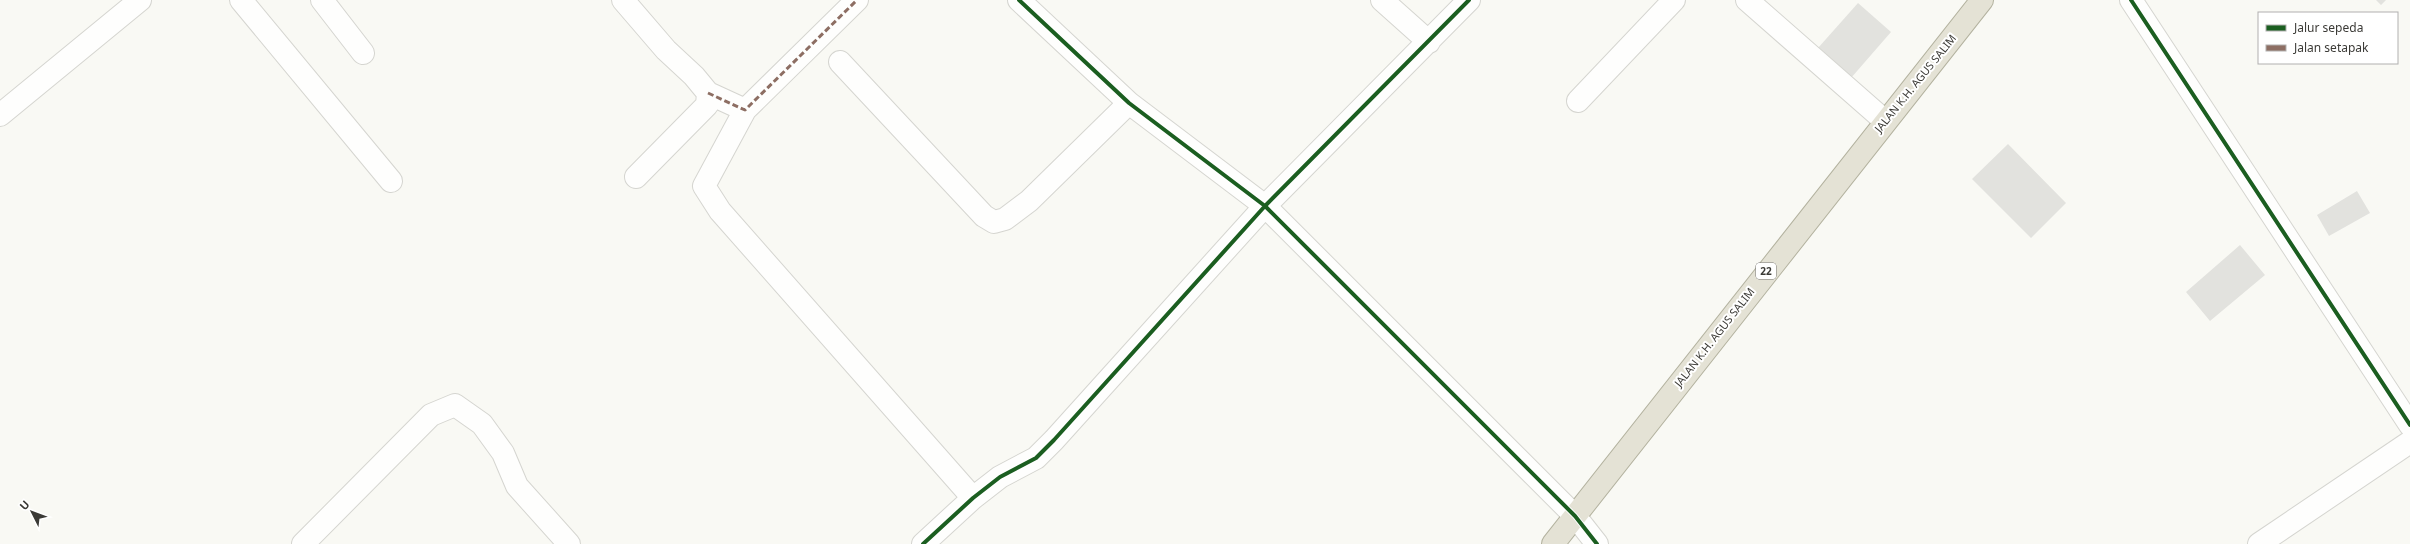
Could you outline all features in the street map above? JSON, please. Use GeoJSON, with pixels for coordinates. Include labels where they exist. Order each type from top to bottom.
{"type":"FeatureCollection","features":[{"type":"Feature","properties":{"kind":"highway","name":"JALAN K.H. AGUS SALIM"},"geometry":{"type":"LineString","coordinates":[[1553,544],[1885,121],[1982,0]]}},
{"type":"Feature","properties":{"kind":"street"},"geometry":{"type":"LineString","coordinates":[[0,115],[140,0]]}},
{"type":"Feature","properties":{"kind":"street"},"geometry":{"type":"LineString","coordinates":[[241,0],[391,181]]}},
{"type":"Feature","properties":{"kind":"street"},"geometry":{"type":"LineString","coordinates":[[322,0],[363,53]]}},
{"type":"Feature","properties":{"kind":"street"},"geometry":{"type":"LineString","coordinates":[[623,0],[666,50],[694,76],[708,93],[745,110]]}},
{"type":"Feature","properties":{"kind":"street"},"geometry":{"type":"LineString","coordinates":[[857,0],[745,110],[704,186],[720,212],[973,498]]}},
{"type":"Feature","properties":{"kind":"street"},"geometry":{"type":"LineString","coordinates":[[1019,0],[1129,103],[1265,206],[1575,516],[1597,544]]}},
{"type":"Feature","properties":{"kind":"street"},"geometry":{"type":"LineString","coordinates":[[1382,0],[1429,42]]}},
{"type":"Feature","properties":{"kind":"street"},"geometry":{"type":"LineString","coordinates":[[923,544],[973,498],[1000,477],[1036,458],[1054,440],[1265,206],[1469,0]]}},
{"type":"Feature","properties":{"kind":"street"},"geometry":{"type":"LineString","coordinates":[[1578,101],[1674,0]]}},
{"type":"Feature","properties":{"kind":"street"},"geometry":{"type":"LineString","coordinates":[[1747,0],[1885,121]]}},
{"type":"Feature","properties":{"kind":"street"},"geometry":{"type":"LineString","coordinates":[[2131,0],[2410,425]]}},
{"type":"Feature","properties":{"kind":"street"},"geometry":{"type":"LineString","coordinates":[[840,62],[984,216],[994,222],[1005,219],[1029,201],[1129,103]]}},
{"type":"Feature","properties":{"kind":"street"},"geometry":{"type":"LineString","coordinates":[[636,178],[707,106],[708,93]]}},
{"type":"Feature","properties":{"kind":"street"},"geometry":{"type":"LineString","coordinates":[[303,544],[432,415],[455,405],[482,424],[503,453],[517,486],[569,544]]}},
{"type":"Feature","properties":{"kind":"street"},"geometry":{"type":"LineString","coordinates":[[2259,544],[2410,442]]}},
{"type":"Feature","properties":{"kind":"building"},"geometry":{"type":"Polygon","coordinates":[[[2376,0],[2386,0],[2381,5],[2376,0]]]}},
{"type":"Feature","properties":{"kind":"building"},"geometry":{"type":"Polygon","coordinates":[[[1858,3],[1891,32],[1851,78],[1818,48],[1858,3]]]}},
{"type":"Feature","properties":{"kind":"building"},"geometry":{"type":"Polygon","coordinates":[[[2008,144],[2066,203],[2031,238],[1972,179],[2008,144]]]}},
{"type":"Feature","properties":{"kind":"building"},"geometry":{"type":"Polygon","coordinates":[[[2357,191],[2370,213],[2329,236],[2317,215],[2357,191]]]}},
{"type":"Feature","properties":{"kind":"building"},"geometry":{"type":"Polygon","coordinates":[[[2240,245],[2265,275],[2210,321],[2186,292],[2240,245]]]}},
{"type":"Feature","properties":{"kind":"marked path"},"geometry":{"type":"LineString","coordinates":[[708,93],[745,110],[857,0]]}},
{"type":"Feature","properties":{"kind":"cycle path"},"geometry":{"type":"LineString","coordinates":[[1019,0],[1129,103],[1265,206],[1575,516],[1597,544]]}},
{"type":"Feature","properties":{"kind":"cycle path"},"geometry":{"type":"LineString","coordinates":[[923,544],[973,498],[1000,477],[1036,458],[1054,440],[1265,206],[1469,0]]}},
{"type":"Feature","properties":{"kind":"cycle path"},"geometry":{"type":"LineString","coordinates":[[2131,0],[2410,425]]}}]}
